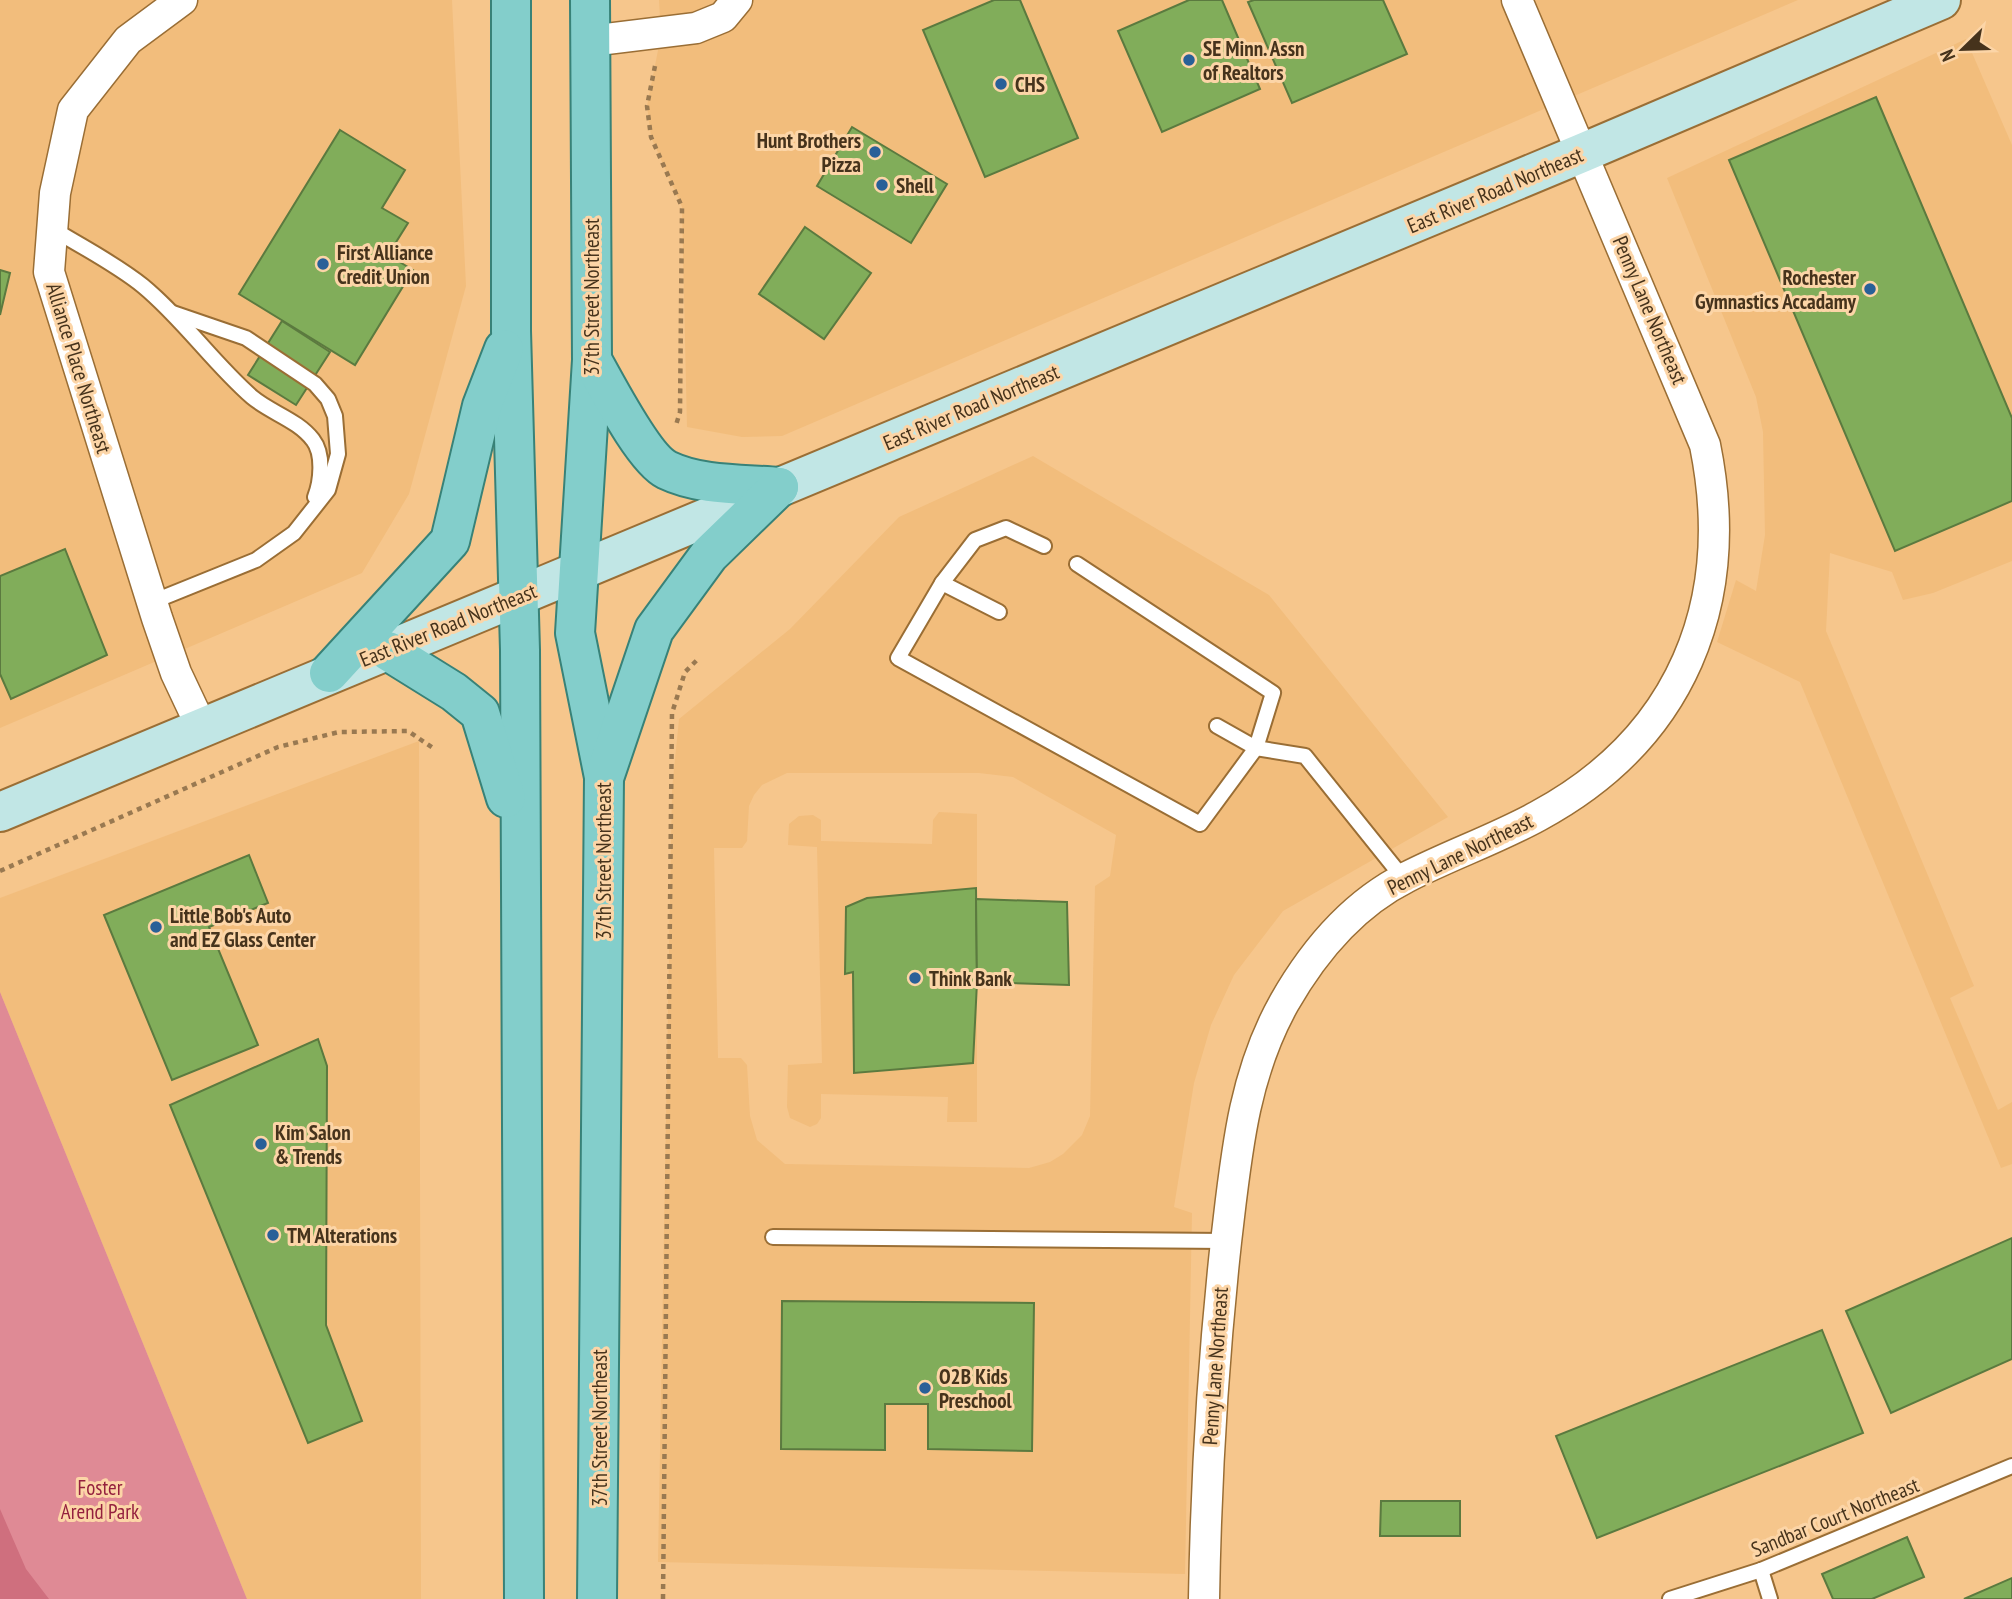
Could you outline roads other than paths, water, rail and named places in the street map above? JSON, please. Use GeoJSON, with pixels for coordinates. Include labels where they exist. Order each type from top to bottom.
{"type":"FeatureCollection","features":[{"type":"Feature","properties":{"kind":"main road"},"geometry":{"type":"LineString","coordinates":[[511,0],[511,331],[516,599],[520,650],[524,1599]]}},
{"type":"Feature","properties":{"kind":"main road","name":"37th Street Northeast"},"geometry":{"type":"LineString","coordinates":[[590,0],[592,360],[575,633],[604,777],[597,1599]]}},
{"type":"Feature","properties":{"kind":"main road"},"geometry":{"type":"LineString","coordinates":[[329,673],[450,541],[482,406],[511,331]]}},
{"type":"Feature","properties":{"kind":"main road"},"geometry":{"type":"LineString","coordinates":[[592,360],[651,457],[667,470],[703,481],[779,487]]}},
{"type":"Feature","properties":{"kind":"main road"},"geometry":{"type":"LineString","coordinates":[[604,777],[654,629],[709,555],[779,487]]}},
{"type":"Feature","properties":{"kind":"main road"},"geometry":{"type":"LineString","coordinates":[[388,650],[480,712],[519,845]]}},
{"type":"Feature","properties":{"kind":"street","name":"Alliance Place Northeast"},"geometry":{"type":"LineString","coordinates":[[182,0],[128,40],[73,110],[55,193],[49,272],[176,673],[201,726]]}},
{"type":"Feature","properties":{"kind":"street"},"geometry":{"type":"LineString","coordinates":[[590,41],[661,35],[696,28],[723,17],[737,0]]}},
{"type":"Feature","properties":{"kind":"street","name":"Penny Lane Northeast"},"geometry":{"type":"LineString","coordinates":[[1205,1599],[1213,1376],[1234,1168],[1245,1101],[1260,1055],[1282,1006],[1303,972],[1332,934],[1362,906],[1403,878],[1538,816],[1589,784],[1630,750],[1661,712],[1684,672],[1700,624],[1714,530],[1714,489],[1705,445],[1517,0]]}},
{"type":"Feature","properties":{"kind":"street","name":"East River Road Northeast"},"geometry":{"type":"LineString","coordinates":[[0,812],[201,726],[516,599],[1583,153],[1941,0]]}},
{"type":"Feature","properties":{"kind":"lane"},"geometry":{"type":"LineString","coordinates":[[53,229],[142,285],[173,313],[220,369],[256,400],[301,427],[315,442],[321,484],[308,515]]}},
{"type":"Feature","properties":{"kind":"lane"},"geometry":{"type":"LineString","coordinates":[[152,601],[256,561],[294,533],[328,490],[338,454],[335,416],[328,399],[315,384],[246,338],[173,313]]}},
{"type":"Feature","properties":{"kind":"lane"},"geometry":{"type":"LineString","coordinates":[[1044,546],[1006,528],[975,540],[942,583],[898,658],[1200,824],[1256,748],[1273,693],[1077,564]]}},
{"type":"Feature","properties":{"kind":"lane"},"geometry":{"type":"LineString","coordinates":[[942,583],[999,612]]}},
{"type":"Feature","properties":{"kind":"lane"},"geometry":{"type":"LineString","coordinates":[[1217,726],[1256,748],[1305,756],[1403,878]]}},
{"type":"Feature","properties":{"kind":"lane"},"geometry":{"type":"LineString","coordinates":[[774,1237],[1227,1241]]}},
{"type":"Feature","properties":{"kind":"lane","name":"Sandbar Court Northeast"},"geometry":{"type":"LineString","coordinates":[[1670,1599],[1761,1570],[2012,1466]]}},
{"type":"Feature","properties":{"kind":"lane"},"geometry":{"type":"LineString","coordinates":[[1761,1570],[1770,1599]]}},
{"type":"Feature","properties":{"kind":"place","name":"SE Minn. Assn of Realtors"},"geometry":{"type":"Point","coordinates":[1189,60]}},
{"type":"Feature","properties":{"kind":"place","name":"CHS"},"geometry":{"type":"Point","coordinates":[1001,84]}},
{"type":"Feature","properties":{"kind":"place","name":"Hunt Brothers Pizza"},"geometry":{"type":"Point","coordinates":[875,152]}},
{"type":"Feature","properties":{"kind":"place","name":"Shell"},"geometry":{"type":"Point","coordinates":[882,185]}},
{"type":"Feature","properties":{"kind":"place","name":"First Alliance Credit Union"},"geometry":{"type":"Point","coordinates":[323,264]}},
{"type":"Feature","properties":{"kind":"place","name":"Rochester Gymnastics Accadamy"},"geometry":{"type":"Point","coordinates":[1870,289]}},
{"type":"Feature","properties":{"kind":"place","name":"Little Bob's Auto and EZ Glass Center"},"geometry":{"type":"Point","coordinates":[156,927]}},
{"type":"Feature","properties":{"kind":"place","name":"Think Bank"},"geometry":{"type":"Point","coordinates":[915,978]}},
{"type":"Feature","properties":{"kind":"place","name":"Kim Salon & Trends"},"geometry":{"type":"Point","coordinates":[261,1144]}},
{"type":"Feature","properties":{"kind":"place","name":"TM Alterations"},"geometry":{"type":"Point","coordinates":[273,1235]}},
{"type":"Feature","properties":{"kind":"place","name":"O2B Kids Preschool"},"geometry":{"type":"Point","coordinates":[925,1388]}},
{"type":"Feature","properties":{"kind":"park label","name":"Foster Arend Park"},"geometry":{"type":"Point","coordinates":[100,1499]}}]}
